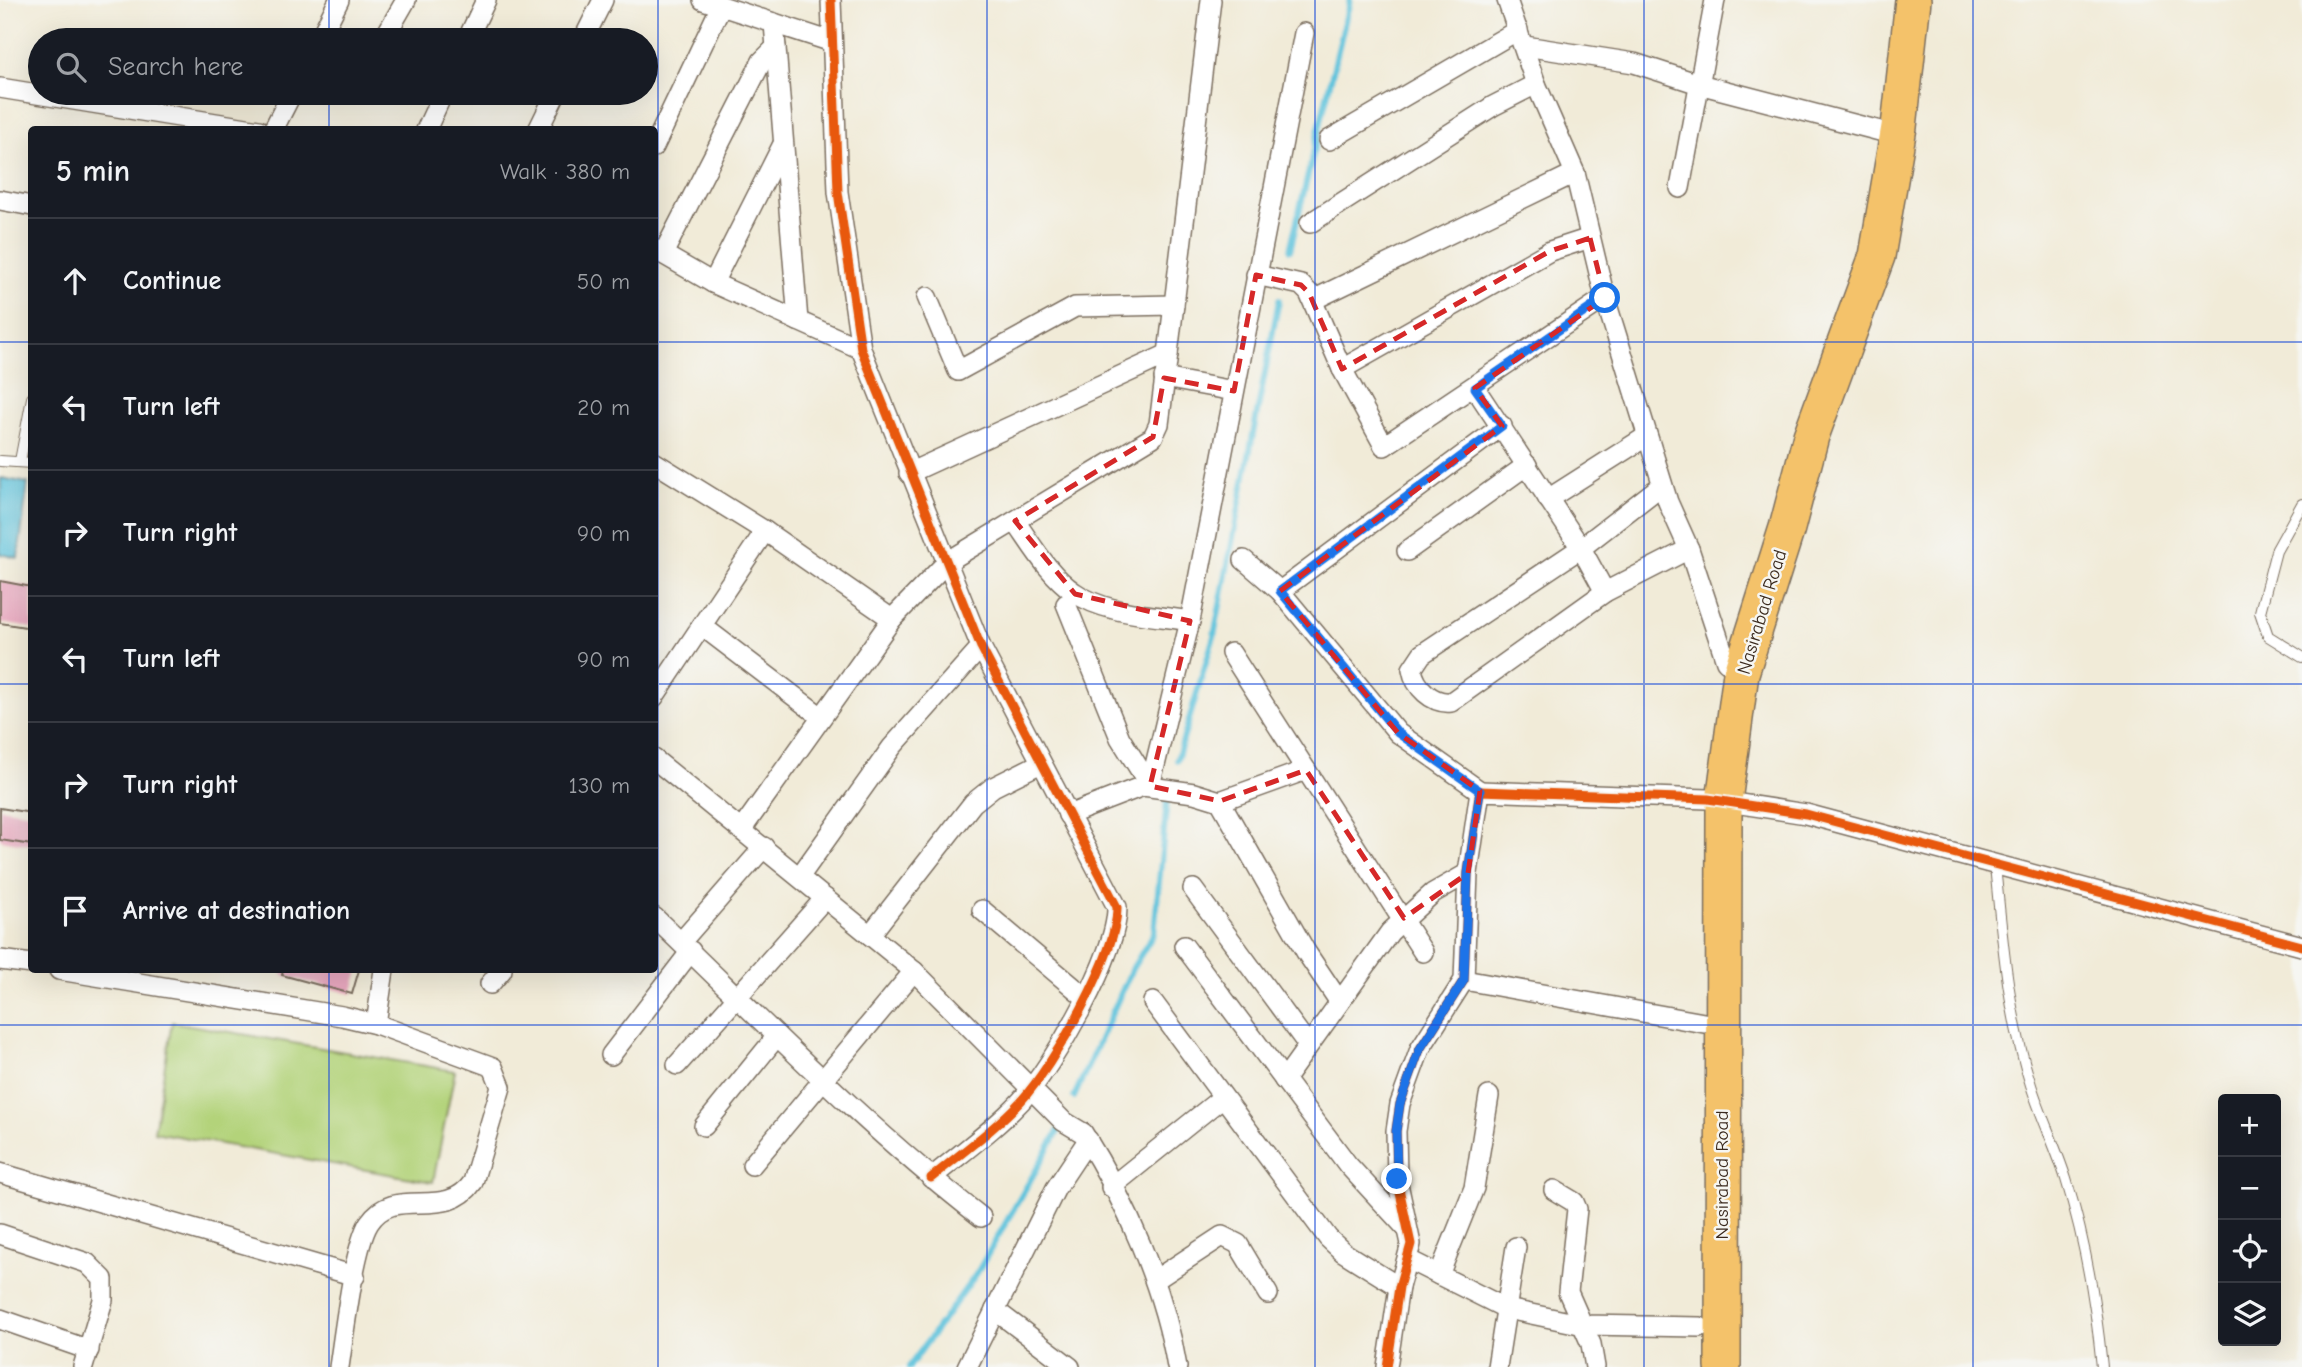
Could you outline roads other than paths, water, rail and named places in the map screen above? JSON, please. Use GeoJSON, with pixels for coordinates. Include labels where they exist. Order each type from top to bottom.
{"type":"FeatureCollection","features":[{"type":"Feature","properties":{"kind":"highway","name":"Nasirabad Road"},"geometry":{"type":"LineString","coordinates":[[1868,255],[1892,0]]}},
{"type":"Feature","properties":{"kind":"highway","name":"Nasirabad Road"},"geometry":{"type":"LineString","coordinates":[[1700,1367],[1704,1023],[1716,800],[1734,667],[1868,255],[1899,127],[1913,0]]}},
{"type":"Feature","properties":{"kind":"highway","name":"Nasirabad Road"},"geometry":{"type":"LineString","coordinates":[[1716,800],[1723,1367]]}},
{"type":"Feature","properties":{"kind":"street"},"geometry":{"type":"LineString","coordinates":[[325,28],[339,0]]}},
{"type":"Feature","properties":{"kind":"street"},"geometry":{"type":"LineString","coordinates":[[390,28],[406,0]]}},
{"type":"Feature","properties":{"kind":"street"},"geometry":{"type":"LineString","coordinates":[[473,28],[486,0]]}},
{"type":"Feature","properties":{"kind":"street"},"geometry":{"type":"LineString","coordinates":[[589,28],[603,0]]}},
{"type":"Feature","properties":{"kind":"street"},"geometry":{"type":"LineString","coordinates":[[831,0],[838,191],[861,349],[981,647],[1117,907],[1118,924],[1112,946],[1055,1055],[1032,1087],[1002,1119],[930,1178]]}},
{"type":"Feature","properties":{"kind":"street"},"geometry":{"type":"LineString","coordinates":[[742,829],[820,716],[892,619],[947,562],[1153,437],[1159,424],[1211,0]]}},
{"type":"Feature","properties":{"kind":"street"},"geometry":{"type":"LineString","coordinates":[[1507,0],[1536,84],[1575,173],[1605,298],[1662,485],[1734,667]]}},
{"type":"Feature","properties":{"kind":"street"},"geometry":{"type":"LineString","coordinates":[[1679,188],[1715,0]]}},
{"type":"Feature","properties":{"kind":"street"},"geometry":{"type":"LineString","coordinates":[[658,137],[712,3],[748,7],[774,23],[832,42]]}},
{"type":"Feature","properties":{"kind":"street"},"geometry":{"type":"LineString","coordinates":[[774,23],[798,321]]}},
{"type":"Feature","properties":{"kind":"street"},"geometry":{"type":"LineString","coordinates":[[1156,787],[1234,391],[1261,276],[1304,33]]}},
{"type":"Feature","properties":{"kind":"street"},"geometry":{"type":"LineString","coordinates":[[1329,141],[1522,38],[1634,63],[1699,84],[1880,131]]}},
{"type":"Feature","properties":{"kind":"street"},"geometry":{"type":"LineString","coordinates":[[776,47],[762,61],[659,252],[713,283],[861,349]]}},
{"type":"Feature","properties":{"kind":"street"},"geometry":{"type":"LineString","coordinates":[[1310,223],[1493,106],[1536,84]]}},
{"type":"Feature","properties":{"kind":"street"},"geometry":{"type":"LineString","coordinates":[[0,88],[28,93]]}},
{"type":"Feature","properties":{"kind":"street"},"geometry":{"type":"LineString","coordinates":[[105,105],[234,126]]}},
{"type":"Feature","properties":{"kind":"street"},"geometry":{"type":"LineString","coordinates":[[275,126],[286,105]]}},
{"type":"Feature","properties":{"kind":"street"},"geometry":{"type":"LineString","coordinates":[[428,126],[437,105]]}},
{"type":"Feature","properties":{"kind":"street"},"geometry":{"type":"LineString","coordinates":[[540,126],[550,105]]}},
{"type":"Feature","properties":{"kind":"street"},"geometry":{"type":"LineString","coordinates":[[713,283],[783,144]]}},
{"type":"Feature","properties":{"kind":"street"},"geometry":{"type":"LineString","coordinates":[[1261,276],[1307,293],[1575,173]]}},
{"type":"Feature","properties":{"kind":"street"},"geometry":{"type":"LineString","coordinates":[[0,200],[28,205]]}},
{"type":"Feature","properties":{"kind":"street"},"geometry":{"type":"LineString","coordinates":[[1342,369],[1550,251],[1590,238]]}},
{"type":"Feature","properties":{"kind":"street"},"geometry":{"type":"LineString","coordinates":[[1307,293],[1342,369],[1384,446],[1475,388],[1605,298]]}},
{"type":"Feature","properties":{"kind":"street"},"geometry":{"type":"LineString","coordinates":[[927,297],[958,371],[1075,307],[1174,305]]}},
{"type":"Feature","properties":{"kind":"street"},"geometry":{"type":"LineString","coordinates":[[909,473],[1168,354]]}},
{"type":"Feature","properties":{"kind":"street"},"geometry":{"type":"LineString","coordinates":[[1164,378],[1234,391]]}},
{"type":"Feature","properties":{"kind":"street"},"geometry":{"type":"LineString","coordinates":[[1475,388],[1581,548],[1605,592]]}},
{"type":"Feature","properties":{"kind":"street"},"geometry":{"type":"LineString","coordinates":[[1280,591],[1502,426]]}},
{"type":"Feature","properties":{"kind":"street"},"geometry":{"type":"LineString","coordinates":[[1548,499],[1647,436]]}},
{"type":"Feature","properties":{"kind":"street"},"geometry":{"type":"LineString","coordinates":[[658,464],[765,531],[892,619]]}},
{"type":"Feature","properties":{"kind":"street"},"geometry":{"type":"LineString","coordinates":[[1407,551],[1527,465]]}},
{"type":"Feature","properties":{"kind":"street"},"geometry":{"type":"LineString","coordinates":[[1662,485],[1581,548],[1422,654],[1412,668],[1413,676],[1432,699],[1439,703],[1451,702],[1605,592],[1689,549]]}},
{"type":"Feature","properties":{"kind":"street"},"geometry":{"type":"LineString","coordinates":[[1015,521],[1057,577],[1075,594],[1132,612],[1190,621]]}},
{"type":"Feature","properties":{"kind":"street"},"geometry":{"type":"LineString","coordinates":[[658,691],[765,531]]}},
{"type":"Feature","properties":{"kind":"street"},"geometry":{"type":"LineString","coordinates":[[1244,560],[1280,591],[1398,733],[1480,791],[1716,800],[1806,814],[2302,946]]}},
{"type":"Feature","properties":{"kind":"street"},"geometry":{"type":"LineString","coordinates":[[1066,604],[1119,738],[1156,787]]}},
{"type":"Feature","properties":{"kind":"street"},"geometry":{"type":"LineString","coordinates":[[702,626],[820,716]]}},
{"type":"Feature","properties":{"kind":"street"},"geometry":{"type":"LineString","coordinates":[[800,876],[892,747],[981,647]]}},
{"type":"Feature","properties":{"kind":"street"},"geometry":{"type":"LineString","coordinates":[[1231,653],[1404,918],[1423,952]]}},
{"type":"Feature","properties":{"kind":"street"},"geometry":{"type":"LineString","coordinates":[[658,762],[914,971],[1063,1121],[1085,1137],[1156,1280],[1168,1317],[1177,1367]]}},
{"type":"Feature","properties":{"kind":"street"},"geometry":{"type":"LineString","coordinates":[[870,935],[973,803],[993,787],[1041,763]]}},
{"type":"Feature","properties":{"kind":"street"},"geometry":{"type":"LineString","coordinates":[[1068,815],[1129,790],[1156,787],[1194,793],[1220,801],[1306,770]]}},
{"type":"Feature","properties":{"kind":"street"},"geometry":{"type":"LineString","coordinates":[[1387,1367],[1399,1287],[1409,1260],[1408,1229],[1395,1153],[1400,1104],[1420,1049],[1464,980],[1468,873],[1480,791]]}},
{"type":"Feature","properties":{"kind":"street"},"geometry":{"type":"LineString","coordinates":[[1220,801],[1306,952],[1339,1001]]}},
{"type":"Feature","properties":{"kind":"street"},"geometry":{"type":"LineString","coordinates":[[611,1055],[686,947],[764,846]]}},
{"type":"Feature","properties":{"kind":"street"},"geometry":{"type":"LineString","coordinates":[[1284,1080],[1390,932],[1433,893],[1468,873]]}},
{"type":"Feature","properties":{"kind":"street"},"geometry":{"type":"LineString","coordinates":[[1193,889],[1308,1045]]}},
{"type":"Feature","properties":{"kind":"street"},"geometry":{"type":"LineString","coordinates":[[677,1065],[825,898]]}},
{"type":"Feature","properties":{"kind":"street"},"geometry":{"type":"LineString","coordinates":[[982,910],[1085,997]]}},
{"type":"Feature","properties":{"kind":"street"},"geometry":{"type":"LineString","coordinates":[[658,921],[821,1080],[930,1178],[981,1217]]}},
{"type":"Feature","properties":{"kind":"street"},"geometry":{"type":"LineString","coordinates":[[1184,946],[1348,1166],[1408,1229]]}},
{"type":"Feature","properties":{"kind":"street"},"geometry":{"type":"LineString","coordinates":[[0,960],[28,964]]}},
{"type":"Feature","properties":{"kind":"street"},"geometry":{"type":"LineString","coordinates":[[752,1165],[914,971]]}},
{"type":"Feature","properties":{"kind":"street"},"geometry":{"type":"LineString","coordinates":[[96,973],[376,1024],[493,1067],[501,1087],[473,1182],[465,1194],[451,1202],[393,1204],[379,1212],[365,1233],[339,1367]]}},
{"type":"Feature","properties":{"kind":"street"},"geometry":{"type":"LineString","coordinates":[[376,1024],[384,973]]}},
{"type":"Feature","properties":{"kind":"street"},"geometry":{"type":"LineString","coordinates":[[1464,980],[1704,1023]]}},
{"type":"Feature","properties":{"kind":"street"},"geometry":{"type":"LineString","coordinates":[[1153,1002],[1328,1238],[1343,1252],[1399,1287]]}},
{"type":"Feature","properties":{"kind":"street"},"geometry":{"type":"LineString","coordinates":[[704,1126],[777,1036]]}},
{"type":"Feature","properties":{"kind":"street"},"geometry":{"type":"LineString","coordinates":[[1439,1275],[1474,1188],[1489,1096]]}},
{"type":"Feature","properties":{"kind":"street"},"geometry":{"type":"LineString","coordinates":[[1111,1187],[1223,1097]]}},
{"type":"Feature","properties":{"kind":"street"},"geometry":{"type":"LineString","coordinates":[[974,1364],[995,1310],[1056,1188],[1085,1137]]}},
{"type":"Feature","properties":{"kind":"street"},"geometry":{"type":"LineString","coordinates":[[0,1173],[355,1276]]}},
{"type":"Feature","properties":{"kind":"street"},"geometry":{"type":"LineString","coordinates":[[1554,1189],[1574,1202],[1577,1209],[1568,1293],[1571,1307],[1584,1325],[1595,1367]]}},
{"type":"Feature","properties":{"kind":"street"},"geometry":{"type":"LineString","coordinates":[[0,1234],[87,1263],[99,1272],[104,1290],[86,1359],[0,1319]]}},
{"type":"Feature","properties":{"kind":"street"},"geometry":{"type":"LineString","coordinates":[[1156,1280],[1222,1236],[1238,1244],[1268,1294]]}},
{"type":"Feature","properties":{"kind":"street"},"geometry":{"type":"LineString","coordinates":[[1497,1367],[1517,1247]]}},
{"type":"Feature","properties":{"kind":"street"},"geometry":{"type":"LineString","coordinates":[[1409,1260],[1507,1309],[1584,1325],[1700,1327]]}},
{"type":"Feature","properties":{"kind":"street"},"geometry":{"type":"LineString","coordinates":[[995,1310],[1070,1367]]}},
{"type":"Feature","properties":{"kind":"lane"},"geometry":{"type":"LineString","coordinates":[[20,461],[28,419]]}},
{"type":"Feature","properties":{"kind":"lane"},"geometry":{"type":"LineString","coordinates":[[0,461],[28,462]]}},
{"type":"Feature","properties":{"kind":"lane"},"geometry":{"type":"LineString","coordinates":[[2302,504],[2276,551],[2260,612],[2267,636],[2302,657]]}},
{"type":"Feature","properties":{"kind":"lane"},"geometry":{"type":"LineString","coordinates":[[1995,865],[2011,1000],[2031,1084],[2066,1179],[2087,1261],[2098,1318],[2102,1367]]}},
{"type":"Feature","properties":{"kind":"water"},"geometry":{"type":"Polygon","coordinates":[[[1,478],[28,483],[18,558],[0,554],[1,478]]]}},
{"type":"Feature","properties":{"kind":"waterway"},"geometry":{"type":"LineString","coordinates":[[1290,250],[1350,0]]}},
{"type":"Feature","properties":{"kind":"waterway"},"geometry":{"type":"LineString","coordinates":[[1177,760],[1214,636],[1279,300]]}},
{"type":"Feature","properties":{"kind":"waterway"},"geometry":{"type":"LineString","coordinates":[[1074,1097],[1132,969],[1154,933],[1167,800]]}},
{"type":"Feature","properties":{"kind":"waterway"},"geometry":{"type":"LineString","coordinates":[[909,1367],[977,1273],[1059,1130]]}}]}
